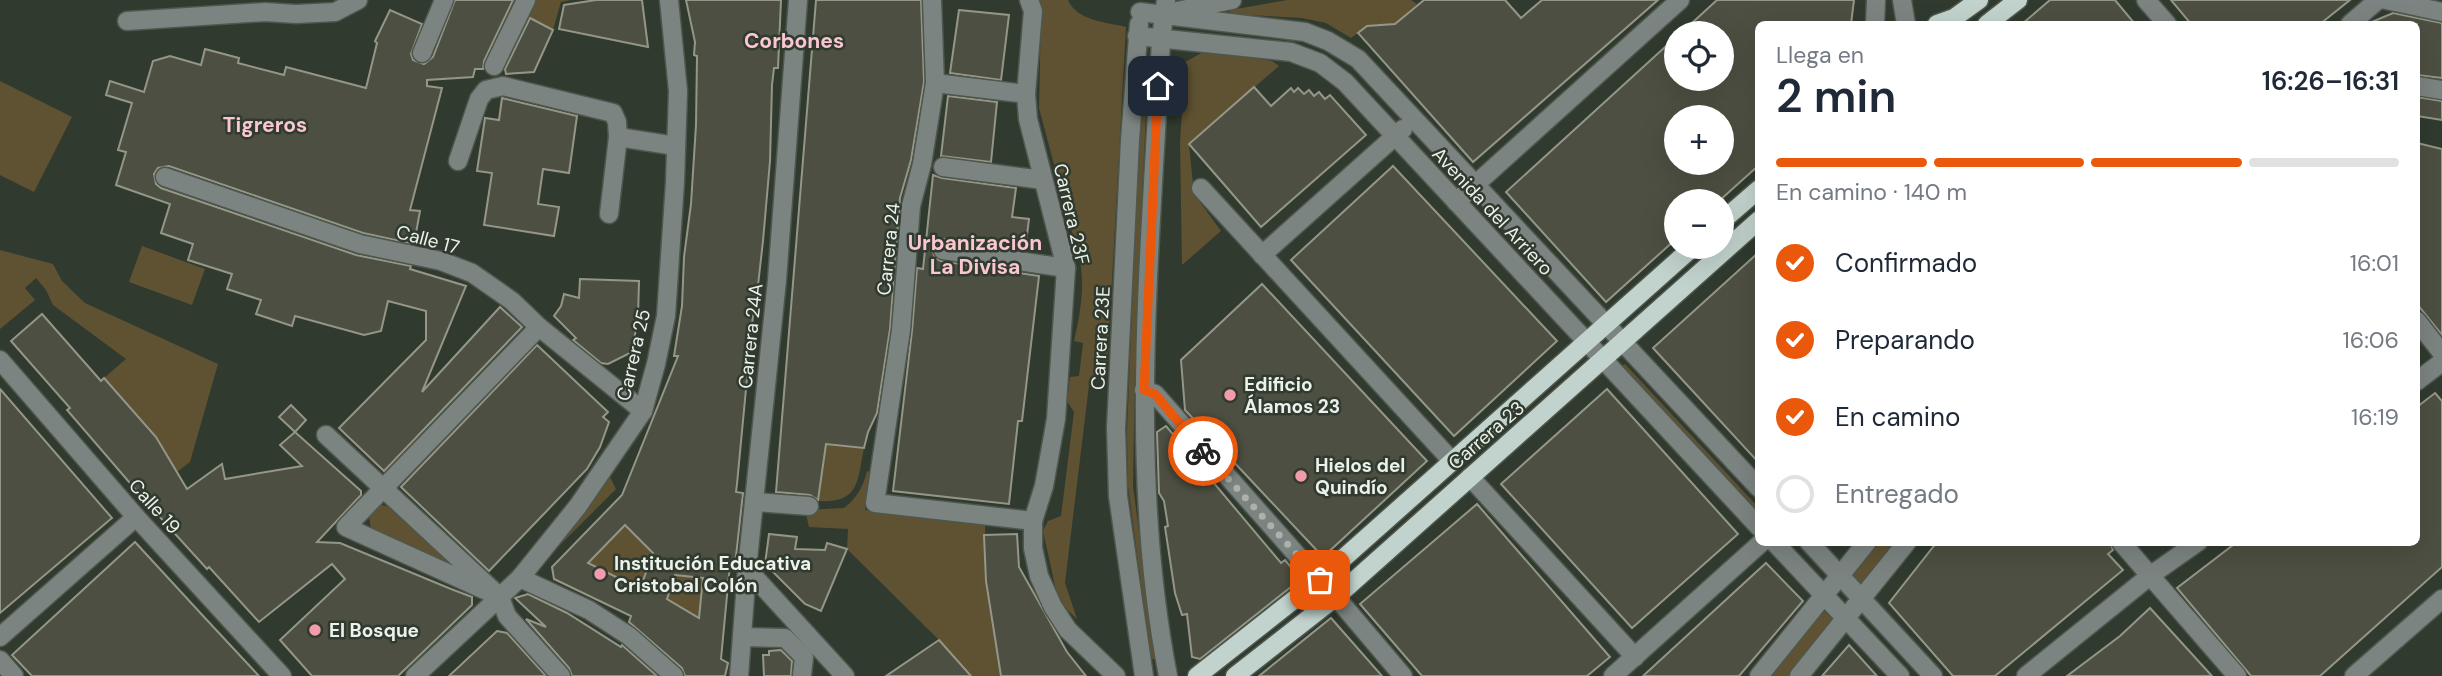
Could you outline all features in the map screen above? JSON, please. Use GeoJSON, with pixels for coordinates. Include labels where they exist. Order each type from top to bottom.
{"type":"FeatureCollection","features":[{"type":"Feature","properties":{"kind":"main road"},"geometry":{"type":"LineString","coordinates":[[1946,21],[1979,0]]}},
{"type":"Feature","properties":{"kind":"main road"},"geometry":{"type":"LineString","coordinates":[[1991,21],[2018,0]]}},
{"type":"Feature","properties":{"kind":"main road"},"geometry":{"type":"LineString","coordinates":[[1734,211],[1755,192]]}},
{"type":"Feature","properties":{"kind":"main road","name":"Carrera 23"},"geometry":{"type":"LineString","coordinates":[[1235,676],[1336,597],[1755,224]]}},
{"type":"Feature","properties":{"kind":"main road","name":"Carrera 23"},"geometry":{"type":"LineString","coordinates":[[1197,676],[1320,580],[1679,259]]}},
{"type":"Feature","properties":{"kind":"street"},"geometry":{"type":"LineString","coordinates":[[127,21],[265,6],[296,14],[335,12],[358,0]]}},
{"type":"Feature","properties":{"kind":"street"},"geometry":{"type":"LineString","coordinates":[[422,52],[444,0]]}},
{"type":"Feature","properties":{"kind":"street"},"geometry":{"type":"LineString","coordinates":[[494,66],[526,0]]}},
{"type":"Feature","properties":{"kind":"street","name":"Carrera 25"},"geometry":{"type":"LineString","coordinates":[[415,676],[520,578],[578,506],[643,411],[666,316],[678,91],[669,0]]}},
{"type":"Feature","properties":{"kind":"street","name":"Carrera 24A"},"geometry":{"type":"LineString","coordinates":[[739,676],[747,569],[777,280],[798,0]]}},
{"type":"Feature","properties":{"kind":"street","name":"Carrera 24"},"geometry":{"type":"LineString","coordinates":[[932,0],[936,83],[922,164],[911,206],[901,325],[875,503],[1033,521]]}},
{"type":"Feature","properties":{"kind":"street","name":"Carrera 23F"},"geometry":{"type":"LineString","coordinates":[[1029,0],[1033,10],[1026,94],[1028,119],[1057,223],[1066,268],[1056,419],[1044,486],[1033,521]]}},
{"type":"Feature","properties":{"kind":"street"},"geometry":{"type":"LineString","coordinates":[[1168,676],[1145,489],[1144,390],[1161,39],[1165,7],[1232,0]]}},
{"type":"Feature","properties":{"kind":"street"},"geometry":{"type":"LineString","coordinates":[[1456,202],[1680,0]]}},
{"type":"Feature","properties":{"kind":"street"},"geometry":{"type":"LineString","coordinates":[[1875,21],[1876,0]]}},
{"type":"Feature","properties":{"kind":"street"},"geometry":{"type":"LineString","coordinates":[[1902,0],[1906,21]]}},
{"type":"Feature","properties":{"kind":"street"},"geometry":{"type":"LineString","coordinates":[[2146,0],[2164,21]]}},
{"type":"Feature","properties":{"kind":"street"},"geometry":{"type":"LineString","coordinates":[[2354,21],[2378,0]]}},
{"type":"Feature","properties":{"kind":"street"},"geometry":{"type":"LineString","coordinates":[[2386,0],[2442,12]]}},
{"type":"Feature","properties":{"kind":"street","name":"Avenida del Arriero"},"geometry":{"type":"LineString","coordinates":[[1141,6],[1165,7],[1305,32],[1328,41],[1358,59],[1755,484]]}},
{"type":"Feature","properties":{"kind":"street","name":"Carrera 23E"},"geometry":{"type":"LineString","coordinates":[[1141,6],[1130,140],[1116,428],[1119,508],[1144,676]]}},
{"type":"Feature","properties":{"kind":"street","name":"Avenida del Arriero"},"geometry":{"type":"LineString","coordinates":[[1137,36],[1291,52],[1320,63],[1345,82],[1755,523]]}},
{"type":"Feature","properties":{"kind":"street"},"geometry":{"type":"LineString","coordinates":[[1345,82],[1358,59]]}},
{"type":"Feature","properties":{"kind":"street"},"geometry":{"type":"LineString","coordinates":[[936,83],[1026,94]]}},
{"type":"Feature","properties":{"kind":"street"},"geometry":{"type":"LineString","coordinates":[[458,161],[479,99],[486,90],[503,86],[613,113],[618,137],[609,214]]}},
{"type":"Feature","properties":{"kind":"street"},"geometry":{"type":"LineString","coordinates":[[2420,86],[2442,90]]}},
{"type":"Feature","properties":{"kind":"street"},"geometry":{"type":"LineString","coordinates":[[1262,255],[1414,120]]}},
{"type":"Feature","properties":{"kind":"street"},"geometry":{"type":"LineString","coordinates":[[618,137],[676,146]]}},
{"type":"Feature","properties":{"kind":"street"},"geometry":{"type":"LineString","coordinates":[[943,167],[1043,180]]}},
{"type":"Feature","properties":{"kind":"street","name":"Calle 17"},"geometry":{"type":"LineString","coordinates":[[165,177],[360,244],[441,261],[472,274],[512,301],[539,327],[643,411]]}},
{"type":"Feature","properties":{"kind":"street"},"geometry":{"type":"LineString","coordinates":[[1200,188],[1452,461]]}},
{"type":"Feature","properties":{"kind":"street"},"geometry":{"type":"LineString","coordinates":[[943,250],[1066,268]]}},
{"type":"Feature","properties":{"kind":"street"},"geometry":{"type":"LineString","coordinates":[[2420,325],[2442,353]]}},
{"type":"Feature","properties":{"kind":"street"},"geometry":{"type":"LineString","coordinates":[[500,597],[346,527],[539,327]]}},
{"type":"Feature","properties":{"kind":"street","name":"Calle 19"},"geometry":{"type":"LineString","coordinates":[[0,360],[136,517],[282,676]]}},
{"type":"Feature","properties":{"kind":"street"},"geometry":{"type":"LineString","coordinates":[[2420,379],[2442,362]]}},
{"type":"Feature","properties":{"kind":"street"},"geometry":{"type":"LineString","coordinates":[[1144,390],[1155,394],[1320,580]]}},
{"type":"Feature","properties":{"kind":"street"},"geometry":{"type":"LineString","coordinates":[[326,435],[500,597],[507,616],[561,676]]}},
{"type":"Feature","properties":{"kind":"street"},"geometry":{"type":"LineString","coordinates":[[1470,477],[1635,657]]}},
{"type":"Feature","properties":{"kind":"street"},"geometry":{"type":"LineString","coordinates":[[754,502],[809,506]]}},
{"type":"Feature","properties":{"kind":"street"},"geometry":{"type":"LineString","coordinates":[[0,637],[136,517]]}},
{"type":"Feature","properties":{"kind":"street"},"geometry":{"type":"LineString","coordinates":[[1033,521],[1033,548],[1039,576],[1054,607],[1068,629],[1116,676]]}},
{"type":"Feature","properties":{"kind":"street"},"geometry":{"type":"LineString","coordinates":[[1613,676],[1758,546]]}},
{"type":"Feature","properties":{"kind":"street"},"geometry":{"type":"LineString","coordinates":[[1778,546],[1900,676]]}},
{"type":"Feature","properties":{"kind":"street"},"geometry":{"type":"LineString","coordinates":[[1813,546],[1933,676]]}},
{"type":"Feature","properties":{"kind":"street"},"geometry":{"type":"LineString","coordinates":[[1759,676],[1864,546]]}},
{"type":"Feature","properties":{"kind":"street"},"geometry":{"type":"LineString","coordinates":[[1799,676],[1904,546]]}},
{"type":"Feature","properties":{"kind":"street"},"geometry":{"type":"LineString","coordinates":[[2125,546],[2237,676]]}},
{"type":"Feature","properties":{"kind":"street"},"geometry":{"type":"LineString","coordinates":[[2026,676],[2151,575],[2192,546]]}},
{"type":"Feature","properties":{"kind":"street"},"geometry":{"type":"LineString","coordinates":[[747,569],[845,676]]}},
{"type":"Feature","properties":{"kind":"street"},"geometry":{"type":"LineString","coordinates":[[520,578],[589,610],[629,636],[674,676]]}},
{"type":"Feature","properties":{"kind":"street"},"geometry":{"type":"LineString","coordinates":[[1336,597],[1403,676]]}},
{"type":"Feature","properties":{"kind":"street"},"geometry":{"type":"LineString","coordinates":[[2354,676],[2442,599]]}},
{"type":"Feature","properties":{"kind":"street"},"geometry":{"type":"LineString","coordinates":[[742,637],[785,638],[804,657],[802,675]]}},
{"type":"Feature","properties":{"kind":"street"},"geometry":{"type":"LineString","coordinates":[[0,660],[14,676]]}},
{"type":"Feature","properties":{"kind":"shaded area"},"geometry":{"type":"Polygon","coordinates":[[[533,0],[571,0],[561,2],[553,30],[526,16],[533,0]]]}},
{"type":"Feature","properties":{"kind":"shaded area"},"geometry":{"type":"Polygon","coordinates":[[[1039,0],[1068,0],[1072,7],[1085,16],[1126,27],[1107,369],[1089,385],[1065,583],[1077,619],[1061,604],[1043,531],[1048,521],[1061,516],[1074,412],[1067,401],[1070,377],[1079,376],[1083,343],[1074,341],[1082,292],[1080,262],[1039,108],[1039,0]]]}},
{"type":"Feature","properties":{"kind":"shaded area"},"geometry":{"type":"Polygon","coordinates":[[[1287,0],[1411,0],[1417,4],[1395,24],[1368,26],[1351,38],[1326,23],[1302,18],[1230,14],[1230,10],[1287,0]]]}},
{"type":"Feature","properties":{"kind":"shaded area"},"geometry":{"type":"Polygon","coordinates":[[[1209,49],[1272,61],[1279,66],[1189,144],[1194,194],[1221,231],[1182,265],[1180,143],[1185,62],[1209,49]]]}},
{"type":"Feature","properties":{"kind":"shaded area"},"geometry":{"type":"Polygon","coordinates":[[[0,81],[72,117],[34,192],[0,175],[0,81]]]}},
{"type":"Feature","properties":{"kind":"shaded area"},"geometry":{"type":"Polygon","coordinates":[[[1141,87],[1147,87],[1135,360],[1133,486],[1156,659],[1151,659],[1128,486],[1127,432],[1141,87]]]}},
{"type":"Feature","properties":{"kind":"shaded area"},"geometry":{"type":"Polygon","coordinates":[[[142,246],[205,269],[192,305],[129,282],[142,246]]]}},
{"type":"Feature","properties":{"kind":"shaded area"},"geometry":{"type":"Polygon","coordinates":[[[0,250],[53,264],[62,281],[85,303],[218,364],[190,462],[177,472],[156,437],[104,378],[126,359],[53,305],[36,278],[25,288],[35,300],[0,329],[0,250]]]}},
{"type":"Feature","properties":{"kind":"shaded area"},"geometry":{"type":"Polygon","coordinates":[[[1625,364],[1755,504],[1755,509],[1622,366],[1625,364]]]}},
{"type":"Feature","properties":{"kind":"shaded area"},"geometry":{"type":"Polygon","coordinates":[[[827,444],[864,448],[857,480],[849,494],[832,501],[818,501],[823,462],[821,449],[827,444]]]}},
{"type":"Feature","properties":{"kind":"shaded area"},"geometry":{"type":"Polygon","coordinates":[[[867,471],[870,472],[865,510],[985,524],[986,581],[1000,669],[1005,676],[971,676],[939,640],[847,549],[848,529],[809,527],[805,510],[844,508],[859,492],[867,471]]]}},
{"type":"Feature","properties":{"kind":"shaded area"},"geometry":{"type":"Polygon","coordinates":[[[609,475],[616,489],[554,551],[551,549],[609,475]]]}},
{"type":"Feature","properties":{"kind":"shaded area"},"geometry":{"type":"Polygon","coordinates":[[[382,505],[394,508],[448,557],[448,561],[446,563],[371,529],[369,517],[376,507],[382,505]]]}},
{"type":"Feature","properties":{"kind":"shaded area"},"geometry":{"type":"Polygon","coordinates":[[[625,525],[654,553],[671,558],[674,534],[690,538],[685,575],[703,578],[699,618],[667,599],[677,568],[651,559],[640,589],[588,563],[625,525]]]}},
{"type":"Feature","properties":{"kind":"shaded area"},"geometry":{"type":"Polygon","coordinates":[[[1877,546],[1893,546],[1861,585],[1851,577],[1877,546]]]}},
{"type":"Feature","properties":{"kind":"shaded area"},"geometry":{"type":"Polygon","coordinates":[[[1824,611],[1834,620],[1789,676],[1771,676],[1824,611]]]}},
{"type":"Feature","properties":{"kind":"building"},"geometry":{"type":"Polygon","coordinates":[[[455,0],[513,0],[484,61],[483,69],[475,69],[473,77],[427,80],[427,86],[442,88],[410,210],[420,211],[414,244],[363,233],[169,166],[158,168],[154,174],[156,184],[161,188],[356,255],[411,266],[410,269],[466,286],[422,392],[500,307],[522,327],[384,471],[339,428],[426,340],[426,311],[388,301],[381,331],[364,335],[295,316],[292,326],[256,314],[261,300],[227,289],[232,274],[188,260],[193,244],[161,233],[170,204],[116,185],[126,152],[118,150],[132,103],[106,95],[110,81],[144,92],[153,61],[170,56],[201,65],[205,49],[239,58],[238,63],[284,75],[286,67],[366,88],[377,43],[375,41],[390,10],[422,24],[411,54],[413,60],[424,64],[433,57],[455,0]]]}},
{"type":"Feature","properties":{"kind":"building"},"geometry":{"type":"Polygon","coordinates":[[[596,0],[642,0],[648,47],[559,29],[564,5],[596,0]]]}},
{"type":"Feature","properties":{"kind":"building"},"geometry":{"type":"Polygon","coordinates":[[[686,0],[781,0],[778,68],[774,68],[772,85],[770,161],[763,241],[755,294],[736,492],[743,493],[735,565],[730,564],[721,659],[728,663],[725,676],[685,676],[682,668],[629,622],[631,616],[554,579],[552,567],[622,495],[678,356],[674,356],[682,306],[696,125],[695,42],[686,0]],[[625,525],[588,563],[640,589],[653,553],[625,525]],[[675,575],[667,599],[699,618],[703,578],[675,575]]]}},
{"type":"Feature","properties":{"kind":"building"},"geometry":{"type":"Polygon","coordinates":[[[816,0],[921,0],[924,82],[911,160],[900,198],[890,329],[877,413],[864,448],[826,444],[818,500],[810,495],[776,492],[816,0]]]}},
{"type":"Feature","properties":{"kind":"building"},"geometry":{"type":"Polygon","coordinates":[[[1424,0],[1505,0],[1521,18],[1542,0],[1658,0],[1473,162],[1358,33],[1367,26],[1395,24],[1424,0]]]}},
{"type":"Feature","properties":{"kind":"building"},"geometry":{"type":"Polygon","coordinates":[[[1717,0],[1854,0],[1851,21],[1755,21],[1755,169],[1732,189],[1664,189],[1664,250],[1606,302],[1506,192],[1664,48],[1664,91],[1734,91],[1734,21],[1694,21],[1717,0]]]}},
{"type":"Feature","properties":{"kind":"building"},"geometry":{"type":"Polygon","coordinates":[[[2050,0],[2115,0],[2132,21],[2026,21],[2050,0]]]}},
{"type":"Feature","properties":{"kind":"building"},"geometry":{"type":"Polygon","coordinates":[[[2171,0],[2350,0],[2324,21],[2188,21],[2171,0]]]}},
{"type":"Feature","properties":{"kind":"building"},"geometry":{"type":"Polygon","coordinates":[[[959,10],[1009,15],[1001,80],[950,73],[959,10]]]}},
{"type":"Feature","properties":{"kind":"building"},"geometry":{"type":"Polygon","coordinates":[[[2393,13],[2442,23],[2442,78],[2420,75],[2420,21],[2374,21],[2393,13]]]}},
{"type":"Feature","properties":{"kind":"building"},"geometry":{"type":"Polygon","coordinates":[[[530,18],[553,30],[534,72],[506,74],[505,69],[530,18]]]}},
{"type":"Feature","properties":{"kind":"building"},"geometry":{"type":"Polygon","coordinates":[[[1254,87],[1271,106],[1291,88],[1294,92],[1298,88],[1304,94],[1309,90],[1314,96],[1319,92],[1325,99],[1330,95],[1366,135],[1261,227],[1189,144],[1254,87]]]}},
{"type":"Feature","properties":{"kind":"building"},"geometry":{"type":"Polygon","coordinates":[[[948,96],[997,102],[991,162],[941,156],[948,96]]]}},
{"type":"Feature","properties":{"kind":"building"},"geometry":{"type":"Polygon","coordinates":[[[2420,97],[2442,101],[2442,120],[2420,116],[2420,97]]]}},
{"type":"Feature","properties":{"kind":"building"},"geometry":{"type":"Polygon","coordinates":[[[502,98],[577,116],[569,173],[543,169],[538,204],[559,207],[554,236],[484,225],[492,173],[477,171],[485,118],[499,120],[502,98]]]}},
{"type":"Feature","properties":{"kind":"building"},"geometry":{"type":"Polygon","coordinates":[[[2420,144],[2442,149],[2442,335],[2420,308],[2420,144]]]}},
{"type":"Feature","properties":{"kind":"building"},"geometry":{"type":"Polygon","coordinates":[[[1393,166],[1557,341],[1454,436],[1291,260],[1393,166]]]}},
{"type":"Feature","properties":{"kind":"building"},"geometry":{"type":"Polygon","coordinates":[[[933,175],[1016,188],[1012,217],[1029,219],[1025,251],[944,239],[935,242],[932,249],[935,258],[941,261],[1039,276],[1009,504],[893,491],[917,268],[923,269],[933,175]]]}},
{"type":"Feature","properties":{"kind":"building"},"geometry":{"type":"Polygon","coordinates":[[[1755,256],[1755,459],[1653,348],[1755,256]]]}},
{"type":"Feature","properties":{"kind":"building"},"geometry":{"type":"Polygon","coordinates":[[[580,279],[639,281],[638,317],[632,352],[608,364],[601,363],[573,340],[576,338],[554,316],[561,306],[564,294],[579,298],[580,279]]]}},
{"type":"Feature","properties":{"kind":"building"},"geometry":{"type":"Polygon","coordinates":[[[1262,284],[1427,461],[1323,557],[1185,410],[1181,360],[1262,284]]]}},
{"type":"Feature","properties":{"kind":"building"},"geometry":{"type":"Polygon","coordinates":[[[42,314],[101,381],[104,378],[156,437],[187,489],[222,464],[225,479],[302,466],[280,445],[295,432],[361,491],[361,495],[317,542],[340,543],[472,597],[472,605],[398,676],[312,676],[280,640],[345,579],[332,564],[259,622],[148,504],[11,341],[42,314]]]}},
{"type":"Feature","properties":{"kind":"building"},"geometry":{"type":"Polygon","coordinates":[[[537,345],[608,412],[603,417],[609,422],[600,447],[587,469],[489,571],[401,487],[537,345]]]}},
{"type":"Feature","properties":{"kind":"building"},"geometry":{"type":"Polygon","coordinates":[[[0,389],[112,518],[0,613],[0,389]]]}},
{"type":"Feature","properties":{"kind":"building"},"geometry":{"type":"Polygon","coordinates":[[[1607,389],[1738,534],[1632,628],[1501,484],[1607,389]]]}},
{"type":"Feature","properties":{"kind":"building"},"geometry":{"type":"Polygon","coordinates":[[[2435,393],[2442,401],[2442,567],[2320,676],[2251,676],[2177,588],[2232,546],[2420,546],[2420,405],[2435,393]]]}},
{"type":"Feature","properties":{"kind":"building"},"geometry":{"type":"Polygon","coordinates":[[[291,405],[306,420],[295,432],[279,417],[291,405]]]}},
{"type":"Feature","properties":{"kind":"building"},"geometry":{"type":"Polygon","coordinates":[[[1166,426],[1281,563],[1285,560],[1301,579],[1200,659],[1192,657],[1187,614],[1182,615],[1175,593],[1164,501],[1159,493],[1157,432],[1166,426]]]}},
{"type":"Feature","properties":{"kind":"building"},"geometry":{"type":"Polygon","coordinates":[[[1477,504],[1610,657],[1587,676],[1422,676],[1360,604],[1477,504]]]}},
{"type":"Feature","properties":{"kind":"building"},"geometry":{"type":"Polygon","coordinates":[[[769,534],[797,537],[795,549],[825,550],[827,543],[847,549],[821,611],[805,604],[765,564],[769,534]]]}},
{"type":"Feature","properties":{"kind":"building"},"geometry":{"type":"Polygon","coordinates":[[[1017,534],[1019,567],[1067,652],[1086,676],[1001,676],[986,581],[984,535],[1017,534]]]}},
{"type":"Feature","properties":{"kind":"building"},"geometry":{"type":"Polygon","coordinates":[[[135,542],[259,676],[32,676],[12,655],[135,542]]]}},
{"type":"Feature","properties":{"kind":"building"},"geometry":{"type":"Polygon","coordinates":[[[1934,546],[2112,546],[2113,550],[2108,554],[2123,570],[1995,676],[1953,676],[1889,603],[1934,546]]]}},
{"type":"Feature","properties":{"kind":"building"},"geometry":{"type":"Polygon","coordinates":[[[1766,563],[1803,601],[1739,676],[1643,676],[1766,563]]]}},
{"type":"Feature","properties":{"kind":"building"},"geometry":{"type":"Polygon","coordinates":[[[528,594],[567,613],[621,647],[622,645],[657,676],[572,676],[569,668],[526,619],[546,627],[515,598],[528,594]]]}},
{"type":"Feature","properties":{"kind":"building"},"geometry":{"type":"Polygon","coordinates":[[[2150,608],[2212,676],[2067,676],[2120,636],[2150,608]]]}},
{"type":"Feature","properties":{"kind":"building"},"geometry":{"type":"Polygon","coordinates":[[[1331,618],[1382,676],[1259,676],[1275,663],[1331,618]]]}},
{"type":"Feature","properties":{"kind":"building"},"geometry":{"type":"Polygon","coordinates":[[[497,631],[507,633],[546,676],[449,676],[497,631]]]}},
{"type":"Feature","properties":{"kind":"building"},"geometry":{"type":"Polygon","coordinates":[[[939,640],[971,676],[886,676],[939,640]]]}},
{"type":"Feature","properties":{"kind":"building"},"geometry":{"type":"Polygon","coordinates":[[[1849,645],[1877,676],[1822,676],[1849,645]]]}},
{"type":"Feature","properties":{"kind":"building"},"geometry":{"type":"Polygon","coordinates":[[[781,650],[792,661],[791,676],[764,676],[763,655],[769,655],[769,651],[781,650]]]}},
{"type":"Feature","properties":{"kind":"way so far"},"geometry":{"type":"LineString","coordinates":[[1203,451],[1320,580]]}},
{"type":"Feature","properties":{"kind":"place","name":"Edificio Álamos 23"},"geometry":{"type":"Point","coordinates":[1230,395]}},
{"type":"Feature","properties":{"kind":"place","name":"Hielos del Quindío"},"geometry":{"type":"Point","coordinates":[1301,476]}},
{"type":"Feature","properties":{"kind":"place","name":"Institución Educativa Cristobal Colón"},"geometry":{"type":"Point","coordinates":[600,574]}},
{"type":"Feature","properties":{"kind":"place","name":"El Bosque"},"geometry":{"type":"Point","coordinates":[315,630]}},
{"type":"Feature","properties":{"kind":"district","name":"Corbones"},"geometry":{"type":"Point","coordinates":[794,41]}},
{"type":"Feature","properties":{"kind":"district","name":"Tigreros"},"geometry":{"type":"Point","coordinates":[265,125]}},
{"type":"Feature","properties":{"kind":"district","name":"Urbanización La Divisa"},"geometry":{"type":"Point","coordinates":[975,255]}},
{"type":"Feature","properties":{"kind":"route"},"geometry":{"type":"LineString","coordinates":[[1158,86],[1144,390],[1155,394],[1203,451]]}}]}
